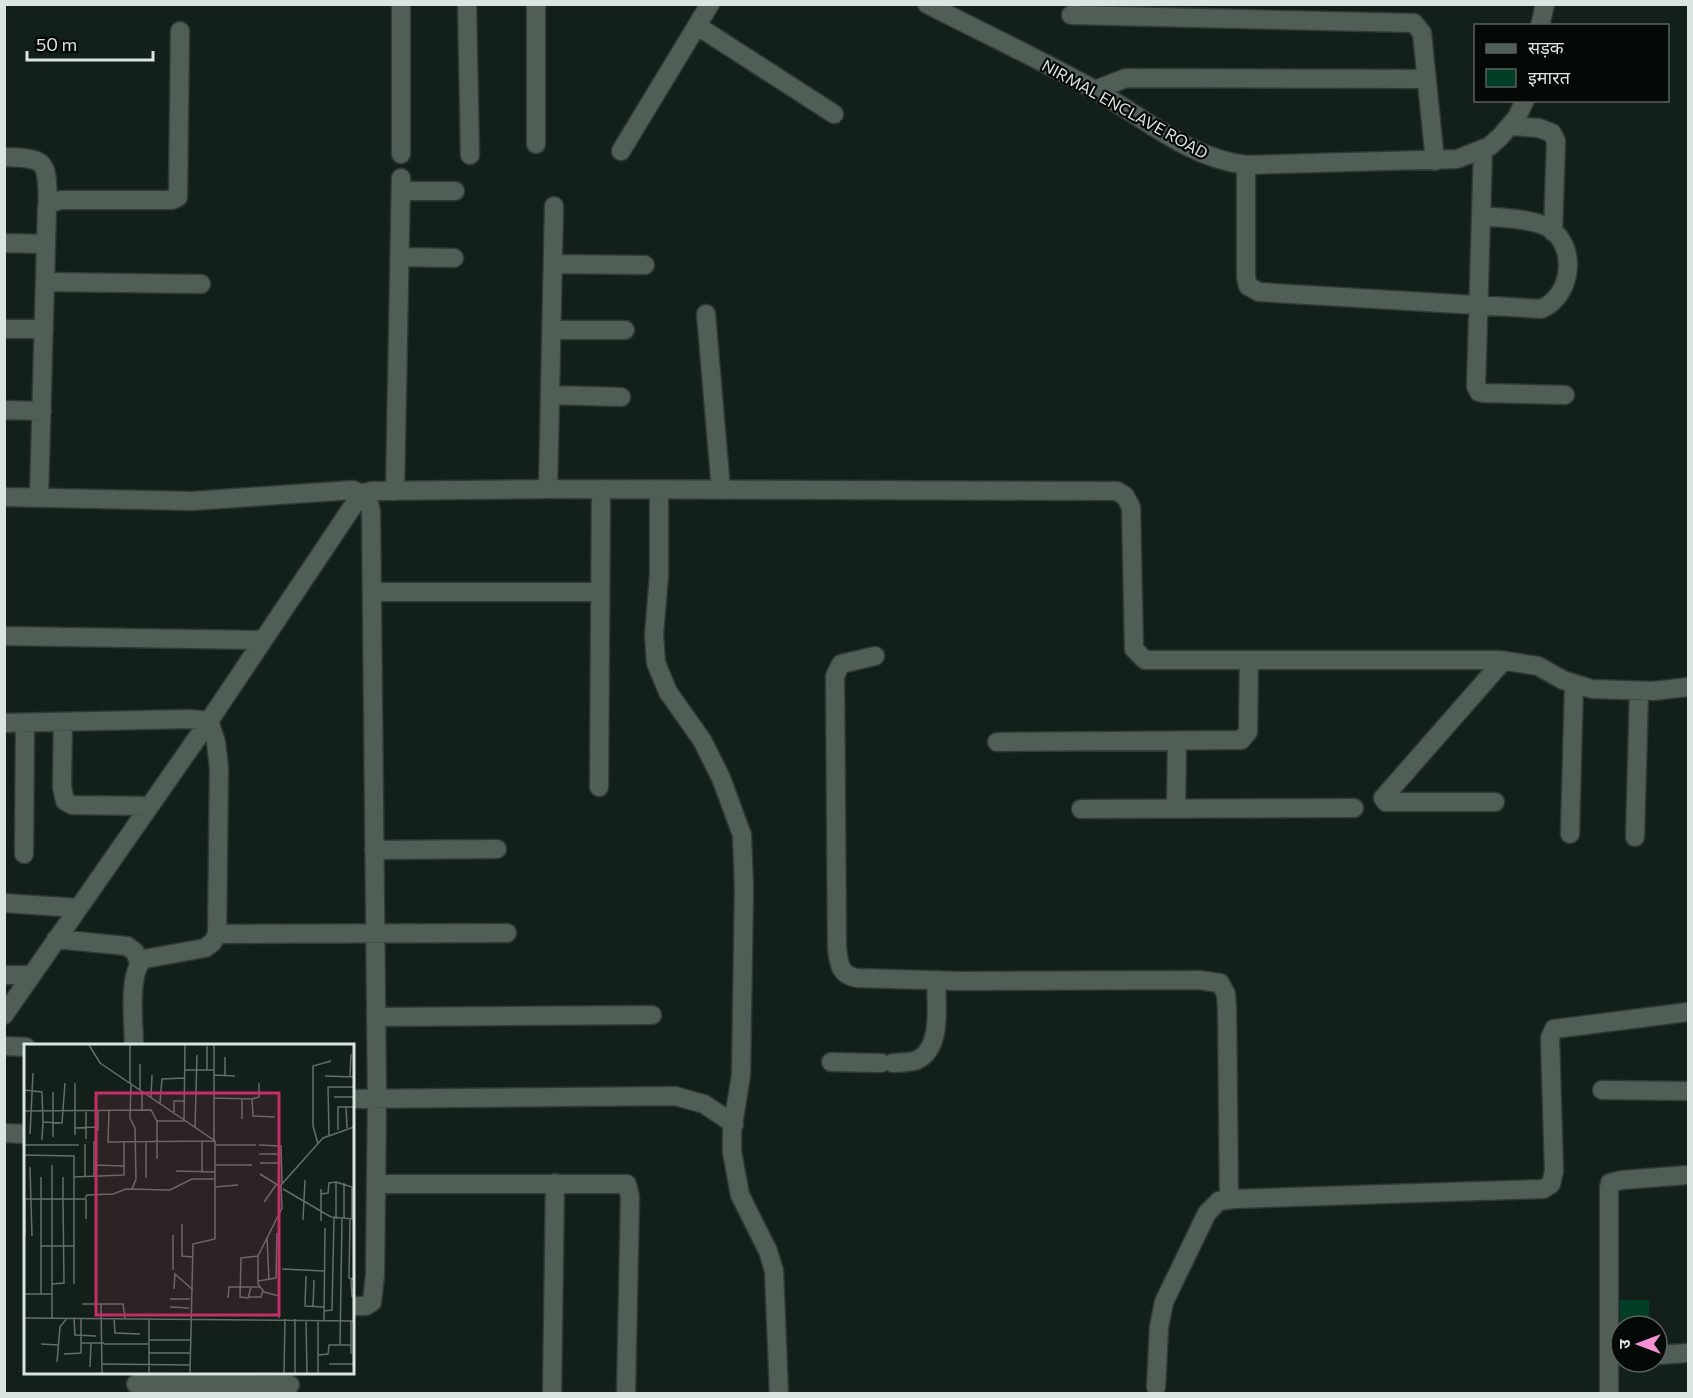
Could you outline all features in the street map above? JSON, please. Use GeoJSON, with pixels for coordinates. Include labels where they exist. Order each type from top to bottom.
{"type":"FeatureCollection","features":[{"type":"Feature","properties":{"kind":"street"},"geometry":{"type":"LineString","coordinates":[[401,4],[401,154]]}},
{"type":"Feature","properties":{"kind":"street"},"geometry":{"type":"LineString","coordinates":[[467,4],[470,155]]}},
{"type":"Feature","properties":{"kind":"street"},"geometry":{"type":"LineString","coordinates":[[536,4],[536,144]]}},
{"type":"Feature","properties":{"kind":"street"},"geometry":{"type":"LineString","coordinates":[[621,151],[699,27],[710,4]]}},
{"type":"Feature","properties":{"kind":"street","name":"NIRMAL ENCLAVE ROAD"},"geometry":{"type":"LineString","coordinates":[[927,4],[1095,90],[1194,151],[1212,158],[1246,165],[1457,159],[1483,149],[1502,136],[1524,102]]}},
{"type":"Feature","properties":{"kind":"street"},"geometry":{"type":"LineString","coordinates":[[1540,24],[1545,4]]}},
{"type":"Feature","properties":{"kind":"street"},"geometry":{"type":"LineString","coordinates":[[1071,15],[1408,21],[1418,25],[1422,33],[1435,161]]}},
{"type":"Feature","properties":{"kind":"street"},"geometry":{"type":"LineString","coordinates":[[699,27],[834,114]]}},
{"type":"Feature","properties":{"kind":"street"},"geometry":{"type":"LineString","coordinates":[[48,205],[61,200],[172,200],[178,197],[180,31]]}},
{"type":"Feature","properties":{"kind":"street"},"geometry":{"type":"LineString","coordinates":[[1095,90],[1126,78],[1426,79]]}},
{"type":"Feature","properties":{"kind":"street"},"geometry":{"type":"LineString","coordinates":[[1510,126],[1539,128],[1552,133],[1556,141],[1553,232]]}},
{"type":"Feature","properties":{"kind":"street"},"geometry":{"type":"LineString","coordinates":[[1483,149],[1476,386],[1479,392],[1565,395]]}},
{"type":"Feature","properties":{"kind":"street"},"geometry":{"type":"LineString","coordinates":[[4,157],[34,158],[39,161],[46,172],[48,205],[39,497]]}},
{"type":"Feature","properties":{"kind":"street"},"geometry":{"type":"LineString","coordinates":[[1246,165],[1246,276],[1248,286],[1252,290],[1541,309],[1554,301],[1563,290],[1567,266],[1563,243],[1553,232],[1542,225],[1481,216]]}},
{"type":"Feature","properties":{"kind":"street"},"geometry":{"type":"LineString","coordinates":[[394,491],[401,184],[455,191]]}},
{"type":"Feature","properties":{"kind":"street"},"geometry":{"type":"LineString","coordinates":[[548,489],[554,207]]}},
{"type":"Feature","properties":{"kind":"street"},"geometry":{"type":"LineString","coordinates":[[4,243],[46,244]]}},
{"type":"Feature","properties":{"kind":"street"},"geometry":{"type":"LineString","coordinates":[[400,257],[454,258]]}},
{"type":"Feature","properties":{"kind":"street"},"geometry":{"type":"LineString","coordinates":[[553,264],[645,265]]}},
{"type":"Feature","properties":{"kind":"street"},"geometry":{"type":"LineString","coordinates":[[45,282],[201,284]]}},
{"type":"Feature","properties":{"kind":"street"},"geometry":{"type":"LineString","coordinates":[[706,314],[721,490]]}},
{"type":"Feature","properties":{"kind":"street"},"geometry":{"type":"LineString","coordinates":[[4,329],[44,329]]}},
{"type":"Feature","properties":{"kind":"street"},"geometry":{"type":"LineString","coordinates":[[551,330],[625,330]]}},
{"type":"Feature","properties":{"kind":"street"},"geometry":{"type":"LineString","coordinates":[[550,395],[621,397]]}},
{"type":"Feature","properties":{"kind":"street"},"geometry":{"type":"LineString","coordinates":[[4,410],[42,411]]}},
{"type":"Feature","properties":{"kind":"street"},"geometry":{"type":"LineString","coordinates":[[4,497],[192,501],[353,490],[364,493],[548,489],[1117,491],[1125,496],[1131,507],[1136,653],[1145,660],[1154,662],[1503,661],[1538,666],[1574,684],[1604,690],[1640,691],[1689,687]]}},
{"type":"Feature","properties":{"kind":"street"},"geometry":{"type":"LineString","coordinates":[[598,787],[601,489]]}},
{"type":"Feature","properties":{"kind":"street"},"geometry":{"type":"LineString","coordinates":[[659,490],[659,574],[654,635],[656,663],[668,692],[702,740],[722,778],[742,835],[744,889],[741,1075],[732,1138],[736,1182],[745,1210],[768,1251],[774,1271],[779,1394]]}},
{"type":"Feature","properties":{"kind":"street"},"geometry":{"type":"LineString","coordinates":[[354,1306],[366,1306],[372,1302],[377,1184],[371,511],[364,493]]}},
{"type":"Feature","properties":{"kind":"street"},"geometry":{"type":"LineString","coordinates":[[4,1015],[209,721],[364,493]]}},
{"type":"Feature","properties":{"kind":"street"},"geometry":{"type":"LineString","coordinates":[[372,592],[600,592]]}},
{"type":"Feature","properties":{"kind":"street"},"geometry":{"type":"LineString","coordinates":[[4,636],[263,640]]}},
{"type":"Feature","properties":{"kind":"street"},"geometry":{"type":"LineString","coordinates":[[875,656],[841,664],[835,676],[839,968],[849,977],[857,978],[1199,980],[1220,983],[1226,994],[1227,1009],[1230,1199]]}},
{"type":"Feature","properties":{"kind":"street"},"geometry":{"type":"LineString","coordinates":[[997,742],[1233,741],[1246,736],[1249,661]]}},
{"type":"Feature","properties":{"kind":"street"},"geometry":{"type":"LineString","coordinates":[[1495,802],[1386,802],[1383,798],[1503,661]]}},
{"type":"Feature","properties":{"kind":"street"},"geometry":{"type":"LineString","coordinates":[[1570,834],[1574,684]]}},
{"type":"Feature","properties":{"kind":"street"},"geometry":{"type":"LineString","coordinates":[[1635,837],[1640,691]]}},
{"type":"Feature","properties":{"kind":"street"},"geometry":{"type":"LineString","coordinates":[[4,723],[188,718],[209,721]]}},
{"type":"Feature","properties":{"kind":"street"},"geometry":{"type":"LineString","coordinates":[[134,1044],[134,979],[139,963],[144,959],[205,948],[213,942],[217,934],[219,768],[216,742],[209,721]]}},
{"type":"Feature","properties":{"kind":"street"},"geometry":{"type":"LineString","coordinates":[[63,722],[62,787],[65,801],[72,805],[148,806]]}},
{"type":"Feature","properties":{"kind":"street"},"geometry":{"type":"LineString","coordinates":[[24,854],[25,723]]}},
{"type":"Feature","properties":{"kind":"street"},"geometry":{"type":"LineString","coordinates":[[1176,808],[1177,741]]}},
{"type":"Feature","properties":{"kind":"street"},"geometry":{"type":"LineString","coordinates":[[1081,809],[1354,808]]}},
{"type":"Feature","properties":{"kind":"street"},"geometry":{"type":"LineString","coordinates":[[374,850],[497,849]]}},
{"type":"Feature","properties":{"kind":"street"},"geometry":{"type":"LineString","coordinates":[[4,903],[78,908]]}},
{"type":"Feature","properties":{"kind":"street"},"geometry":{"type":"LineString","coordinates":[[217,934],[507,933]]}},
{"type":"Feature","properties":{"kind":"street"},"geometry":{"type":"LineString","coordinates":[[56,939],[127,946],[135,952],[139,963]]}},
{"type":"Feature","properties":{"kind":"street"},"geometry":{"type":"LineString","coordinates":[[4,975],[31,975]]}},
{"type":"Feature","properties":{"kind":"street"},"geometry":{"type":"LineString","coordinates":[[831,1062],[887,1063],[916,1060],[931,1045],[935,1032],[936,980]]}},
{"type":"Feature","properties":{"kind":"street"},"geometry":{"type":"LineString","coordinates":[[1156,1387],[1159,1327],[1167,1296],[1207,1213],[1214,1204],[1230,1199],[1543,1189],[1551,1184],[1554,1171],[1550,1038],[1554,1029],[1689,1012]]}},
{"type":"Feature","properties":{"kind":"street"},"geometry":{"type":"LineString","coordinates":[[376,1017],[652,1015]]}},
{"type":"Feature","properties":{"kind":"street"},"geometry":{"type":"LineString","coordinates":[[4,1046],[24,1047]]}},
{"type":"Feature","properties":{"kind":"street"},"geometry":{"type":"LineString","coordinates":[[1602,1090],[1689,1091]]}},
{"type":"Feature","properties":{"kind":"street"},"geometry":{"type":"LineString","coordinates":[[354,1099],[667,1096],[704,1104],[734,1124]]}},
{"type":"Feature","properties":{"kind":"street"},"geometry":{"type":"LineString","coordinates":[[4,1133],[24,1134]]}},
{"type":"Feature","properties":{"kind":"street"},"geometry":{"type":"LineString","coordinates":[[1614,1314],[1610,1184],[1622,1180],[1689,1175]]}},
{"type":"Feature","properties":{"kind":"street"},"geometry":{"type":"LineString","coordinates":[[377,1184],[622,1183],[629,1186],[626,1394]]}},
{"type":"Feature","properties":{"kind":"street"},"geometry":{"type":"LineString","coordinates":[[552,1394],[555,1184]]}},
{"type":"Feature","properties":{"kind":"street"},"geometry":{"type":"LineString","coordinates":[[1669,1354],[1689,1353]]}},
{"type":"Feature","properties":{"kind":"street"},"geometry":{"type":"LineString","coordinates":[[1609,1394],[1612,1374]]}},
{"type":"Feature","properties":{"kind":"street"},"geometry":{"type":"LineString","coordinates":[[136,1383],[262,1389],[290,1385]]}},
{"type":"Feature","properties":{"kind":"building"},"geometry":{"type":"Polygon","coordinates":[[[1620,1300],[1649,1300],[1649,1314],[1620,1314],[1620,1300]]]}}]}
